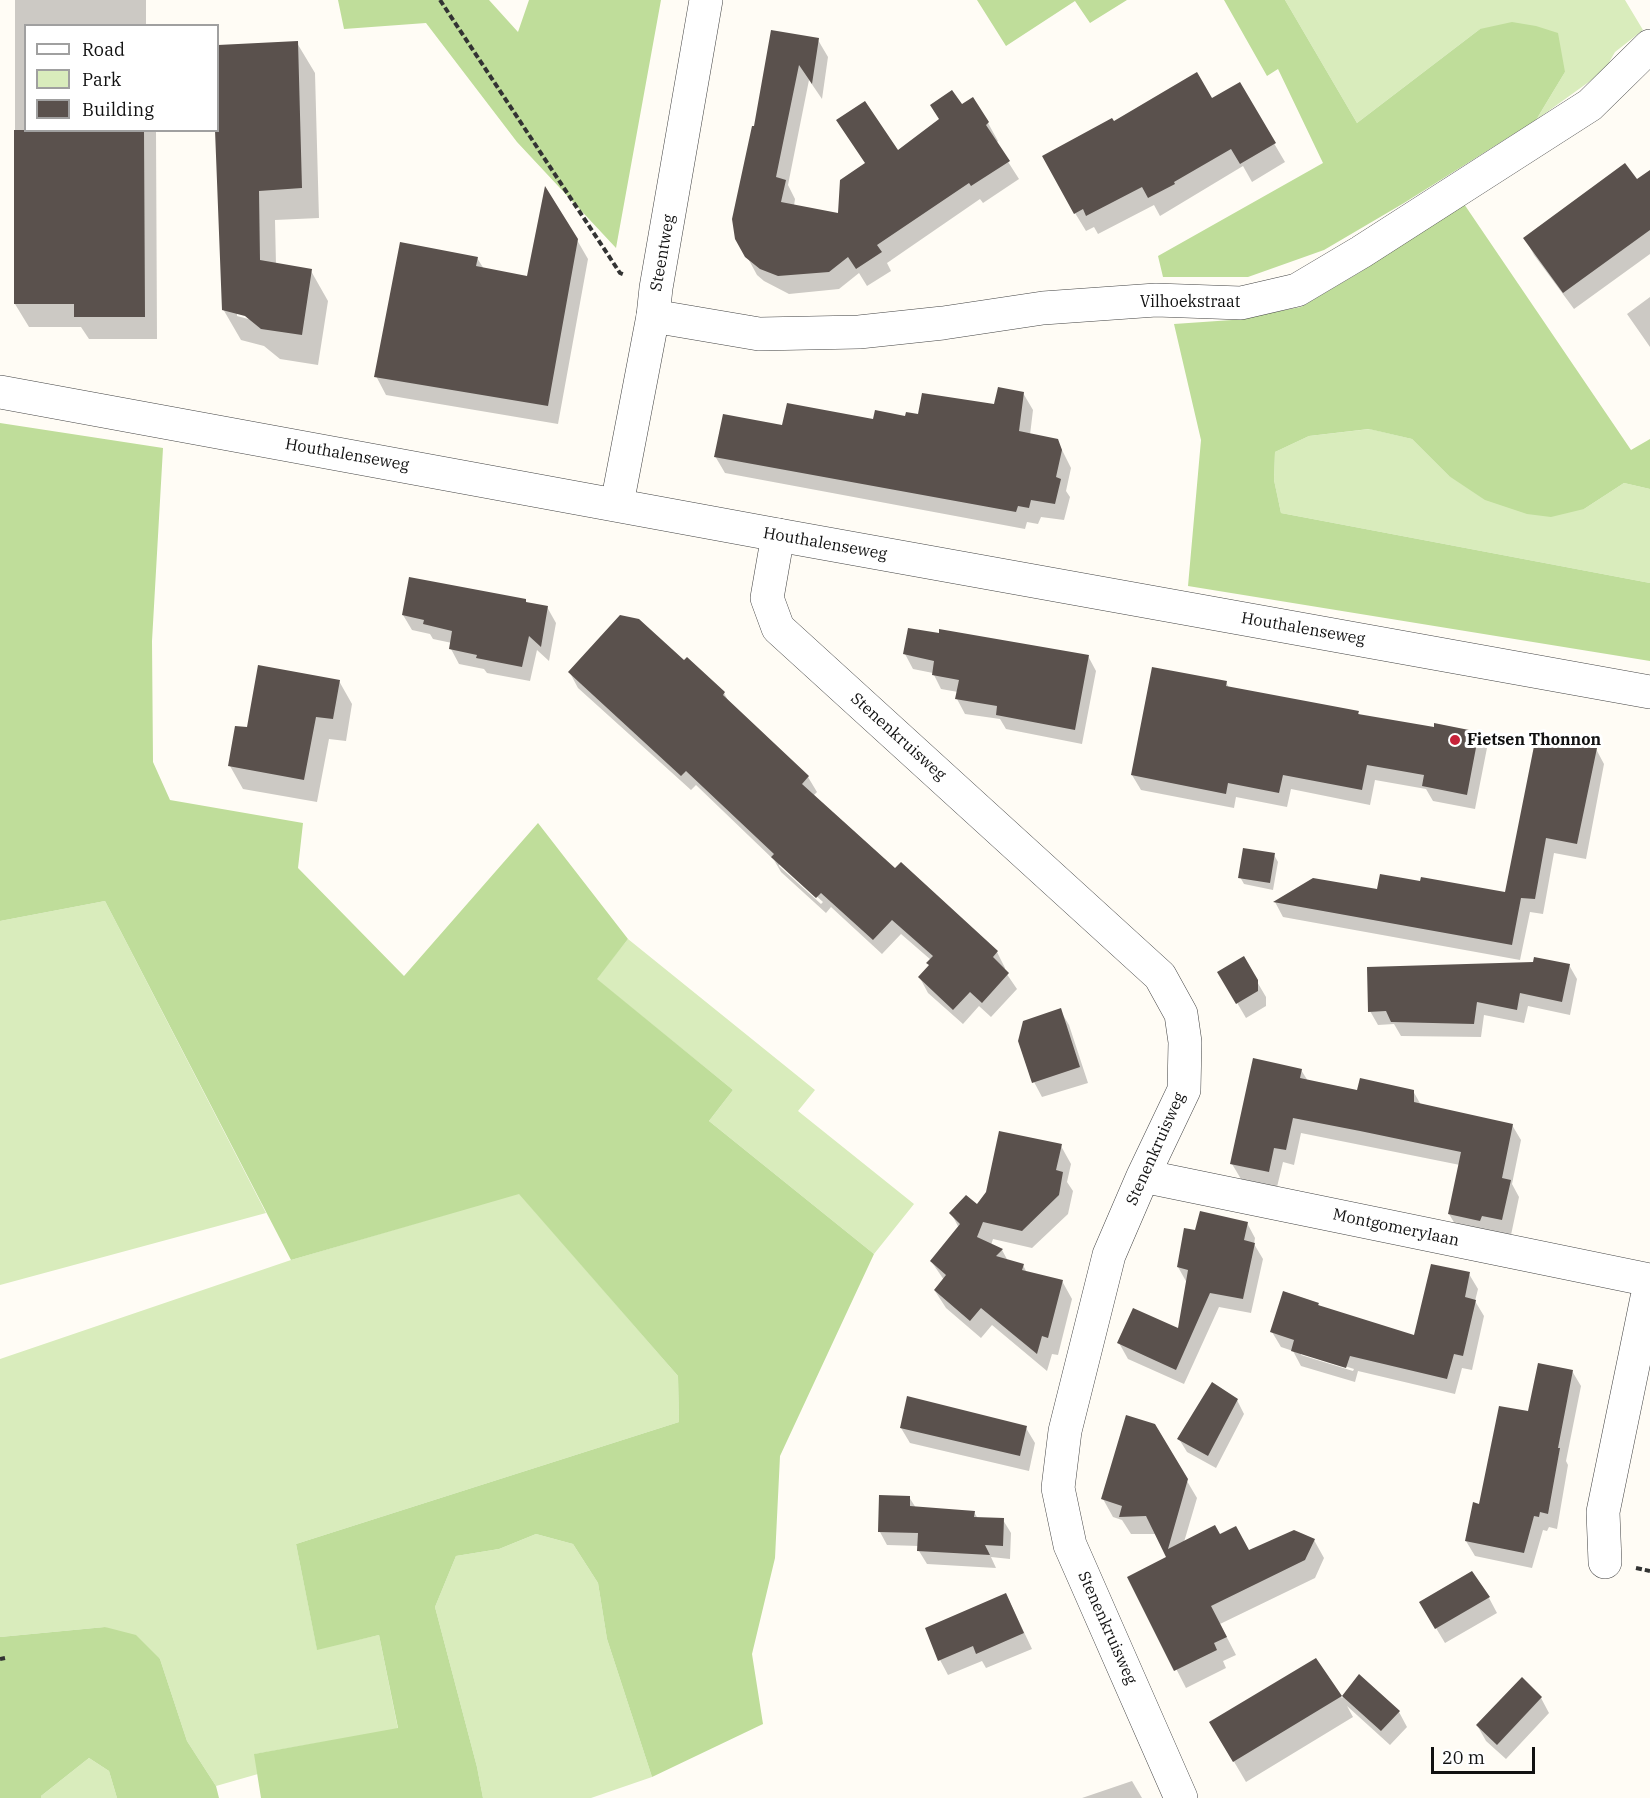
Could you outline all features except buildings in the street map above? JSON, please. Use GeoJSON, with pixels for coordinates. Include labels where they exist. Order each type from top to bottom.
{"type":"FeatureCollection","features":[{"type":"Feature","properties":{"kind":"street","name":"Steentweg"},"geometry":{"type":"LineString","coordinates":[[617,504],[655,302],[706,0]]}},
{"type":"Feature","properties":{"kind":"street","name":"Vilhoekstraat"},"geometry":{"type":"LineString","coordinates":[[655,302],[759,334],[859,332],[943,323],[1043,308],[1156,300],[1241,303],[1298,290],[1590,105],[1650,46]]}},
{"type":"Feature","properties":{"kind":"street","name":"Houthalenseweg"},"geometry":{"type":"LineString","coordinates":[[0,392],[1650,692]]}},
{"type":"Feature","properties":{"kind":"street","name":"Stenenkruisweg"},"geometry":{"type":"LineString","coordinates":[[778,535],[767,598],[778,628],[1161,976],[1181,1014],[1185,1042],[1184,1090],[1109,1255],[1065,1431],[1058,1488],[1070,1545],[1181,1798]]}},
{"type":"Feature","properties":{"kind":"street","name":"Montgomerylaan"},"geometry":{"type":"LineString","coordinates":[[1143,1176],[1650,1282],[1603,1512],[1605,1562]]}},
{"type":"Feature","properties":{"kind":"path"},"geometry":{"type":"LineString","coordinates":[[440,0],[620,273],[655,302]]}},
{"type":"Feature","properties":{"kind":"green space"},"geometry":{"type":"Polygon","coordinates":[[[338,0],[489,0],[518,32],[529,0],[661,0],[616,248],[517,142],[426,23],[344,29],[338,0]]]}},
{"type":"Feature","properties":{"kind":"green space"},"geometry":{"type":"Polygon","coordinates":[[[977,0],[1127,0],[1090,23],[1075,1],[1006,46],[977,0]]]}},
{"type":"Feature","properties":{"kind":"green space"},"geometry":{"type":"Polygon","coordinates":[[[1224,0],[1285,0],[1357,123],[1480,29],[1512,22],[1558,33],[1565,72],[1536,120],[1324,250],[1248,277],[1163,277],[1158,256],[1323,163],[1278,69],[1267,76],[1224,0]]]}},
{"type":"Feature","properties":{"kind":"green space"},"geometry":{"type":"Polygon","coordinates":[[[1285,0],[1625,0],[1643,30],[1615,52],[1604,71],[1536,120],[1565,72],[1480,29],[1357,123],[1285,0]]]}},
{"type":"Feature","properties":{"kind":"green space"},"geometry":{"type":"Polygon","coordinates":[[[1462,201],[1631,450],[1650,439],[1650,489],[1624,483],[1584,509],[1551,517],[1527,514],[1485,500],[1449,476],[1412,439],[1369,429],[1309,436],[1275,452],[1274,480],[1281,513],[1650,583],[1650,661],[1188,586],[1201,440],[1174,324],[1232,320],[1301,307],[1362,271],[1415,229],[1462,201]]]}},
{"type":"Feature","properties":{"kind":"green space"},"geometry":{"type":"Polygon","coordinates":[[[0,423],[163,448],[152,641],[153,762],[170,800],[303,823],[298,868],[404,976],[538,823],[628,939],[597,979],[733,1090],[709,1121],[874,1254],[780,1456],[775,1558],[752,1654],[763,1724],[652,1777],[607,1639],[598,1583],[573,1544],[536,1534],[499,1549],[456,1556],[435,1607],[483,1798],[261,1798],[254,1754],[398,1728],[379,1635],[317,1650],[296,1544],[679,1422],[678,1376],[519,1194],[291,1260],[105,901],[0,921],[0,423]]]}},
{"type":"Feature","properties":{"kind":"green space"},"geometry":{"type":"Polygon","coordinates":[[[1370,429],[1412,439],[1449,476],[1584,509],[1624,483],[1650,489],[1650,583],[1281,513],[1274,480],[1275,452],[1309,436],[1370,429]]]}},
{"type":"Feature","properties":{"kind":"green space"},"geometry":{"type":"Polygon","coordinates":[[[105,901],[266,1213],[0,1285],[0,921],[105,901]]]}},
{"type":"Feature","properties":{"kind":"green space"},"geometry":{"type":"Polygon","coordinates":[[[628,939],[815,1090],[798,1111],[914,1204],[874,1254],[709,1121],[733,1090],[596,979],[628,939]]]}},
{"type":"Feature","properties":{"kind":"green space"},"geometry":{"type":"Polygon","coordinates":[[[519,1193],[678,1376],[679,1422],[296,1544],[317,1649],[379,1635],[398,1729],[255,1754],[258,1774],[216,1786],[187,1741],[160,1659],[105,1627],[0,1637],[0,1359],[291,1260],[519,1193]]]}},
{"type":"Feature","properties":{"kind":"green space"},"geometry":{"type":"Polygon","coordinates":[[[536,1534],[573,1544],[598,1583],[607,1639],[652,1777],[591,1798],[483,1798],[435,1607],[456,1556],[499,1549],[536,1534]]]}},
{"type":"Feature","properties":{"kind":"green space"},"geometry":{"type":"Polygon","coordinates":[[[105,1627],[136,1635],[160,1659],[187,1741],[216,1786],[219,1798],[117,1798],[109,1771],[89,1758],[41,1798],[0,1798],[0,1637],[105,1627]]]}},
{"type":"Feature","properties":{"kind":"green space"},"geometry":{"type":"Polygon","coordinates":[[[89,1758],[109,1771],[117,1798],[41,1798],[41,1796],[89,1758]]]}},
{"type":"Feature","properties":{"kind":"place","name":"Fietsen Thonnon"},"geometry":{"type":"Point","coordinates":[1455,740]}}]}
